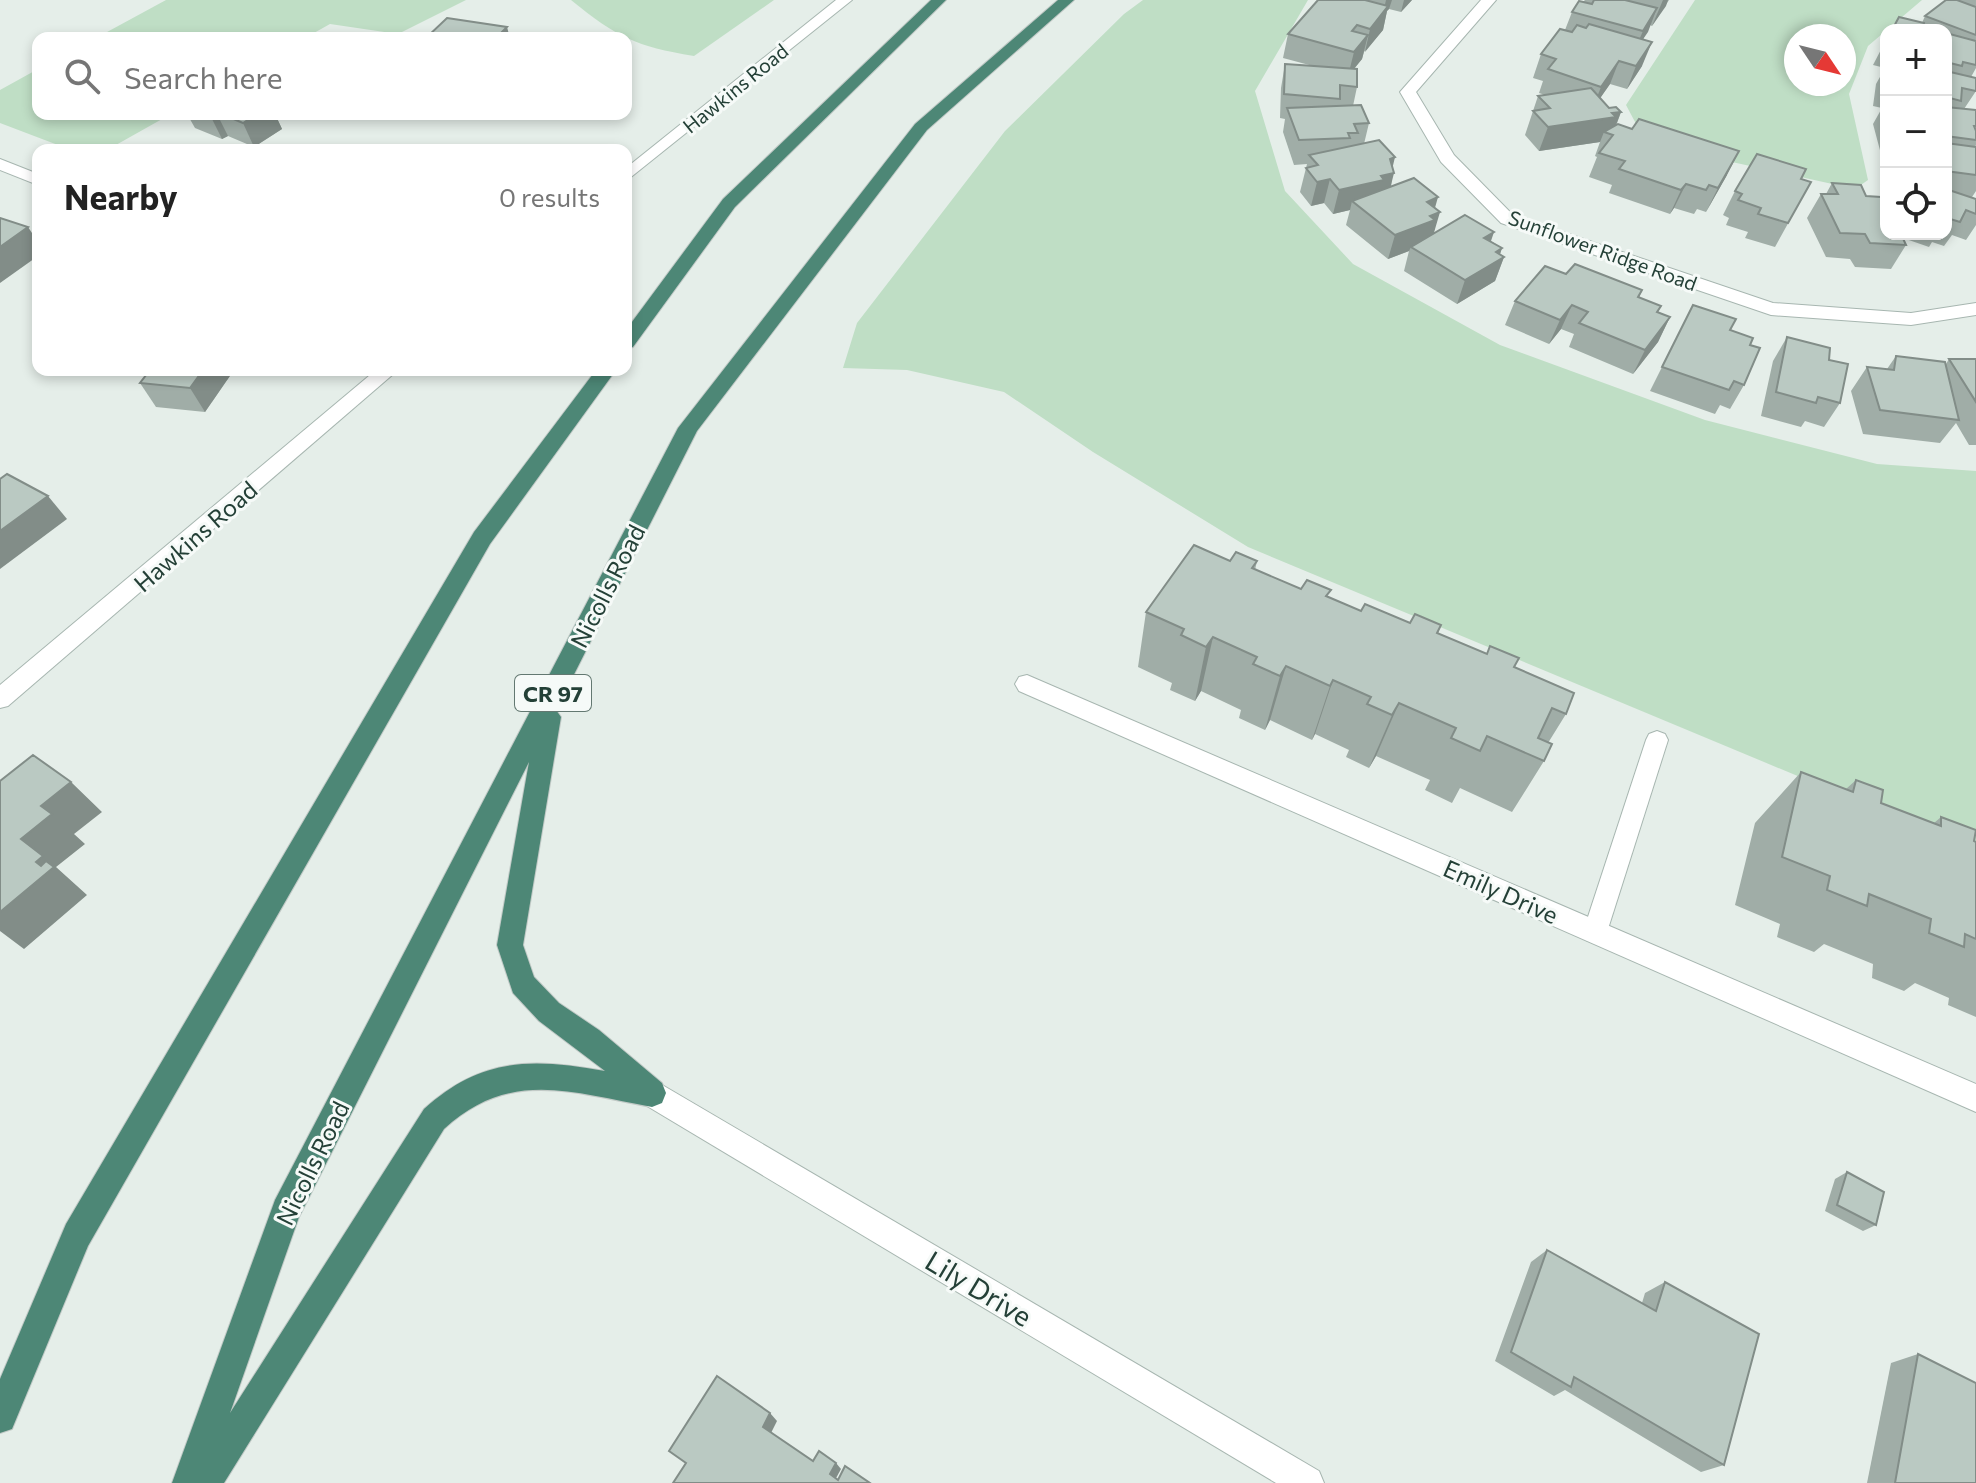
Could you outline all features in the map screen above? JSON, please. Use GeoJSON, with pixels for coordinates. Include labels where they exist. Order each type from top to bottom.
{"type":"FeatureCollection","features":[{"type":"Feature","properties":{"kind":"highway"},"geometry":{"type":"LineString","coordinates":[[632,335],[729,203],[939,0]]}},
{"type":"Feature","properties":{"kind":"highway","name":"Nicolls Road"},"geometry":{"type":"LineString","coordinates":[[189,1483],[286,1211],[688,428],[921,127],[1067,0]]}},
{"type":"Feature","properties":{"kind":"highway"},"geometry":{"type":"LineString","coordinates":[[0,1417],[77,1235],[482,538],[602,376]]}},
{"type":"Feature","properties":{"kind":"highway"},"geometry":{"type":"LineString","coordinates":[[552,694],[510,945],[523,984],[549,1012],[589,1039],[652,1093]]}},
{"type":"Feature","properties":{"kind":"highway"},"geometry":{"type":"LineString","coordinates":[[205,1483],[434,1119],[463,1094],[490,1082],[537,1076],[652,1093]]}},
{"type":"Feature","properties":{"kind":"street","name":"Hawkins Road"},"geometry":{"type":"LineString","coordinates":[[632,171],[845,0]]}},
{"type":"Feature","properties":{"kind":"street","name":"Sunflower Ridge Road"},"geometry":{"type":"LineString","coordinates":[[1489,0],[1408,92],[1447,158],[1507,219],[1771,309],[1911,319],[1976,309]]}},
{"type":"Feature","properties":{"kind":"street"},"geometry":{"type":"LineString","coordinates":[[0,164],[32,177]]}},
{"type":"Feature","properties":{"kind":"street","name":"Hawkins Road"},"geometry":{"type":"LineString","coordinates":[[0,699],[381,376]]}},
{"type":"Feature","properties":{"kind":"street","name":"Emily Drive"},"geometry":{"type":"LineString","coordinates":[[1027,684],[1976,1098]]}},
{"type":"Feature","properties":{"kind":"street","name":"Lily Drive"},"geometry":{"type":"LineString","coordinates":[[652,1093],[1307,1483]]}},
{"type":"Feature","properties":{"kind":"lane"},"geometry":{"type":"LineString","coordinates":[[1595,932],[1657,740]]}},
{"type":"Feature","properties":{"kind":"green space"},"geometry":{"type":"Polygon","coordinates":[[[166,0],[466,0],[402,32],[330,24],[316,32],[107,32],[166,0]]]}},
{"type":"Feature","properties":{"kind":"green space"},"geometry":{"type":"Polygon","coordinates":[[[571,0],[774,0],[694,56],[642,44],[632,40],[632,32],[615,32],[571,0]]]}},
{"type":"Feature","properties":{"kind":"green space"},"geometry":{"type":"Polygon","coordinates":[[[1143,0],[1308,0],[1255,91],[1285,191],[1353,264],[1500,345],[1705,420],[1877,464],[1976,471],[1976,843],[1812,782],[1248,547],[1093,452],[1004,392],[907,370],[843,368],[857,323],[1005,131],[1124,14],[1143,0]]]}},
{"type":"Feature","properties":{"kind":"green space"},"geometry":{"type":"Polygon","coordinates":[[[1695,0],[1922,0],[1894,24],[1880,24],[1880,36],[1868,46],[1856,76],[1856,24],[1784,24],[1784,96],[1849,96],[1868,180],[1855,189],[1709,157],[1642,135],[1626,105],[1695,0]]]}},
{"type":"Feature","properties":{"kind":"green space"},"geometry":{"type":"Polygon","coordinates":[[[32,72],[32,120],[160,120],[118,144],[55,144],[0,123],[0,90],[32,72]]]}},
{"type":"Feature","properties":{"kind":"building"},"geometry":{"type":"Polygon","coordinates":[[[1318,0],[1365,0],[1388,6],[1370,29],[1357,25],[1352,31],[1368,35],[1354,52],[1288,34],[1318,0]]]}},
{"type":"Feature","properties":{"kind":"building"},"geometry":{"type":"Polygon","coordinates":[[[1594,0],[1625,0],[1657,8],[1643,31],[1572,12],[1579,1],[1592,4],[1594,0]]]}},
{"type":"Feature","properties":{"kind":"building"},"geometry":{"type":"Polygon","coordinates":[[[1946,0],[1957,0],[1976,7],[1976,35],[1952,24],[1925,16],[1946,0]]]}},
{"type":"Feature","properties":{"kind":"building"},"geometry":{"type":"Polygon","coordinates":[[[1899,17],[1924,23],[1924,24],[1895,24],[1899,17]]]}},
{"type":"Feature","properties":{"kind":"building"},"geometry":{"type":"Polygon","coordinates":[[[447,18],[507,27],[502,32],[432,32],[447,18]]]}},
{"type":"Feature","properties":{"kind":"building"},"geometry":{"type":"Polygon","coordinates":[[[1589,24],[1652,42],[1636,66],[1619,61],[1601,87],[1548,69],[1556,59],[1541,54],[1560,29],[1572,32],[1577,25],[1586,28],[1589,24]]]}},
{"type":"Feature","properties":{"kind":"building"},"geometry":{"type":"Polygon","coordinates":[[[1952,35],[1976,41],[1976,65],[1963,62],[1962,66],[1952,64],[1952,35]]]}},
{"type":"Feature","properties":{"kind":"building"},"geometry":{"type":"Polygon","coordinates":[[[1285,64],[1357,69],[1357,87],[1340,85],[1340,99],[1284,94],[1285,64]]]}},
{"type":"Feature","properties":{"kind":"building"},"geometry":{"type":"Polygon","coordinates":[[[1952,72],[1976,78],[1976,91],[1962,88],[1961,101],[1952,99],[1952,72]]]}},
{"type":"Feature","properties":{"kind":"building"},"geometry":{"type":"Polygon","coordinates":[[[1591,88],[1609,108],[1616,107],[1621,112],[1612,113],[1616,117],[1548,127],[1533,111],[1550,108],[1538,96],[1591,88]]]}},
{"type":"Feature","properties":{"kind":"building"},"geometry":{"type":"Polygon","coordinates":[[[1361,105],[1369,123],[1354,124],[1358,133],[1348,133],[1350,138],[1299,140],[1287,108],[1361,105]]]}},
{"type":"Feature","properties":{"kind":"building"},"geometry":{"type":"Polygon","coordinates":[[[1952,108],[1976,110],[1976,140],[1952,137],[1952,108]]]}},
{"type":"Feature","properties":{"kind":"building"},"geometry":{"type":"Polygon","coordinates":[[[1639,119],[1739,151],[1718,188],[1709,185],[1706,190],[1686,184],[1681,190],[1619,169],[1625,161],[1599,153],[1613,135],[1604,132],[1618,124],[1632,129],[1639,119]]]}},
{"type":"Feature","properties":{"kind":"building"},"geometry":{"type":"Polygon","coordinates":[[[1379,140],[1395,157],[1390,159],[1394,173],[1381,176],[1384,180],[1339,190],[1330,179],[1317,182],[1306,168],[1318,165],[1309,155],[1379,140]]]}},
{"type":"Feature","properties":{"kind":"building"},"geometry":{"type":"Polygon","coordinates":[[[1952,144],[1976,147],[1976,175],[1952,172],[1952,144]]]}},
{"type":"Feature","properties":{"kind":"building"},"geometry":{"type":"Polygon","coordinates":[[[1757,154],[1806,169],[1801,179],[1811,182],[1788,223],[1758,214],[1761,208],[1738,200],[1742,194],[1735,191],[1757,154]]]}},
{"type":"Feature","properties":{"kind":"building"},"geometry":{"type":"Polygon","coordinates":[[[1414,178],[1438,197],[1427,202],[1440,212],[1430,216],[1435,220],[1395,235],[1352,201],[1414,178]]]}},
{"type":"Feature","properties":{"kind":"building"},"geometry":{"type":"Polygon","coordinates":[[[1832,183],[1861,185],[1866,196],[1880,197],[1880,240],[1904,240],[1906,245],[1870,243],[1865,234],[1840,233],[1821,194],[1838,194],[1832,183]]]}},
{"type":"Feature","properties":{"kind":"building"},"geometry":{"type":"Polygon","coordinates":[[[1952,191],[1976,199],[1976,214],[1966,210],[1960,222],[1952,220],[1952,191]]]}},
{"type":"Feature","properties":{"kind":"building"},"geometry":{"type":"Polygon","coordinates":[[[1465,215],[1494,232],[1484,238],[1502,248],[1496,252],[1504,257],[1465,280],[1411,247],[1465,215]]]}},
{"type":"Feature","properties":{"kind":"building"},"geometry":{"type":"Polygon","coordinates":[[[0,218],[28,227],[0,247],[0,218]]]}},
{"type":"Feature","properties":{"kind":"building"},"geometry":{"type":"Polygon","coordinates":[[[1575,264],[1642,290],[1638,297],[1661,306],[1657,312],[1670,317],[1645,350],[1579,323],[1588,312],[1572,305],[1560,320],[1515,301],[1545,266],[1566,274],[1575,264]]]}},
{"type":"Feature","properties":{"kind":"building"},"geometry":{"type":"Polygon","coordinates":[[[1693,305],[1736,319],[1730,330],[1753,338],[1750,345],[1760,348],[1744,385],[1734,381],[1729,390],[1662,367],[1693,305]]]}},
{"type":"Feature","properties":{"kind":"building"},"geometry":{"type":"Polygon","coordinates":[[[1787,337],[1830,348],[1829,360],[1848,364],[1840,403],[1818,397],[1816,403],[1776,392],[1787,337]]]}},
{"type":"Feature","properties":{"kind":"building"},"geometry":{"type":"Polygon","coordinates":[[[1896,356],[1945,362],[1959,420],[1880,410],[1867,367],[1894,370],[1896,356]]]}},
{"type":"Feature","properties":{"kind":"building"},"geometry":{"type":"Polygon","coordinates":[[[1949,359],[1976,359],[1976,402],[1949,359]]]}},
{"type":"Feature","properties":{"kind":"building"},"geometry":{"type":"Polygon","coordinates":[[[145,376],[199,376],[190,388],[140,383],[145,376]]]}},
{"type":"Feature","properties":{"kind":"building"},"geometry":{"type":"Polygon","coordinates":[[[7,474],[48,496],[0,531],[0,479],[7,474]]]}},
{"type":"Feature","properties":{"kind":"building"},"geometry":{"type":"Polygon","coordinates":[[[1194,545],[1230,561],[1236,552],[1257,561],[1252,568],[1301,589],[1307,580],[1331,590],[1326,596],[1361,611],[1365,604],[1410,623],[1415,614],[1441,625],[1437,633],[1487,654],[1490,646],[1519,658],[1514,667],[1574,693],[1566,714],[1552,708],[1538,738],[1552,744],[1544,761],[1487,736],[1480,751],[1451,738],[1456,728],[1399,703],[1392,715],[1367,704],[1371,697],[1333,680],[1330,686],[1286,666],[1280,676],[1253,664],[1257,657],[1213,637],[1206,647],[1181,635],[1184,629],[1146,612],[1194,545]]]}},
{"type":"Feature","properties":{"kind":"building"},"geometry":{"type":"Polygon","coordinates":[[[33,755],[71,782],[41,806],[52,814],[21,839],[43,856],[36,862],[41,866],[46,861],[54,867],[0,912],[0,781],[33,755]]]}},
{"type":"Feature","properties":{"kind":"building"},"geometry":{"type":"Polygon","coordinates":[[[1801,772],[1853,792],[1856,780],[1883,790],[1881,803],[1941,826],[1941,817],[1976,830],[1976,939],[1965,934],[1964,947],[1929,933],[1931,919],[1869,894],[1867,906],[1827,890],[1830,876],[1782,857],[1801,772]]]}},
{"type":"Feature","properties":{"kind":"building"},"geometry":{"type":"Polygon","coordinates":[[[1847,1172],[1884,1192],[1876,1225],[1837,1205],[1847,1172]]]}},
{"type":"Feature","properties":{"kind":"building"},"geometry":{"type":"Polygon","coordinates":[[[1547,1250],[1656,1311],[1665,1282],[1759,1334],[1724,1465],[1574,1377],[1571,1387],[1511,1352],[1547,1250]]]}},
{"type":"Feature","properties":{"kind":"building"},"geometry":{"type":"Polygon","coordinates":[[[1918,1354],[1976,1383],[1976,1483],[1895,1483],[1918,1354]]]}},
{"type":"Feature","properties":{"kind":"building"},"geometry":{"type":"Polygon","coordinates":[[[717,1376],[770,1413],[763,1427],[813,1461],[819,1451],[836,1463],[830,1474],[838,1480],[845,1466],[870,1483],[673,1483],[686,1463],[669,1451],[717,1376]]]}}]}
